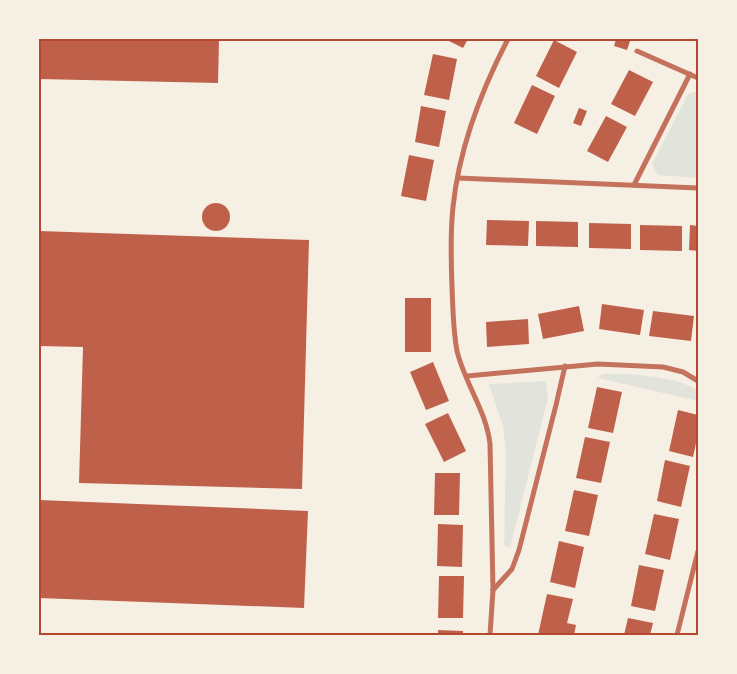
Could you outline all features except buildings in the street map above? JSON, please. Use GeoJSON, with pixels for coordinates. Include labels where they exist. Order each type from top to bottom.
{"type":"FeatureCollection","features":[{"type":"Feature","properties":{"kind":"street"},"geometry":{"type":"LineString","coordinates":[[490,635],[493,590],[492,480],[489,436],[484,415],[458,353],[454,327],[451,226],[458,178],[480,100],[508,39]]}},
{"type":"Feature","properties":{"kind":"street"},"geometry":{"type":"LineString","coordinates":[[637,51],[698,78]]}},
{"type":"Feature","properties":{"kind":"street"},"geometry":{"type":"LineString","coordinates":[[634,185],[690,74]]}},
{"type":"Feature","properties":{"kind":"street"},"geometry":{"type":"LineString","coordinates":[[458,178],[698,188]]}},
{"type":"Feature","properties":{"kind":"street"},"geometry":{"type":"LineString","coordinates":[[467,376],[531,372],[565,366],[598,364],[674,369],[698,381]]}},
{"type":"Feature","properties":{"kind":"street"},"geometry":{"type":"LineString","coordinates":[[493,590],[512,569],[519,550],[565,366]]}},
{"type":"Feature","properties":{"kind":"street"},"geometry":{"type":"LineString","coordinates":[[677,635],[698,552]]}},
{"type":"Feature","properties":{"kind":"shaded area"},"geometry":{"type":"Polygon","coordinates":[[[698,91],[698,178],[658,175],[652,164],[688,94],[698,91]]]}},
{"type":"Feature","properties":{"kind":"shaded area"},"geometry":{"type":"Polygon","coordinates":[[[602,374],[638,375],[678,382],[698,391],[698,401],[598,378],[602,374]]]}},
{"type":"Feature","properties":{"kind":"shaded area"},"geometry":{"type":"Polygon","coordinates":[[[546,381],[548,398],[510,548],[504,545],[506,452],[503,426],[489,384],[546,381]]]}}]}
